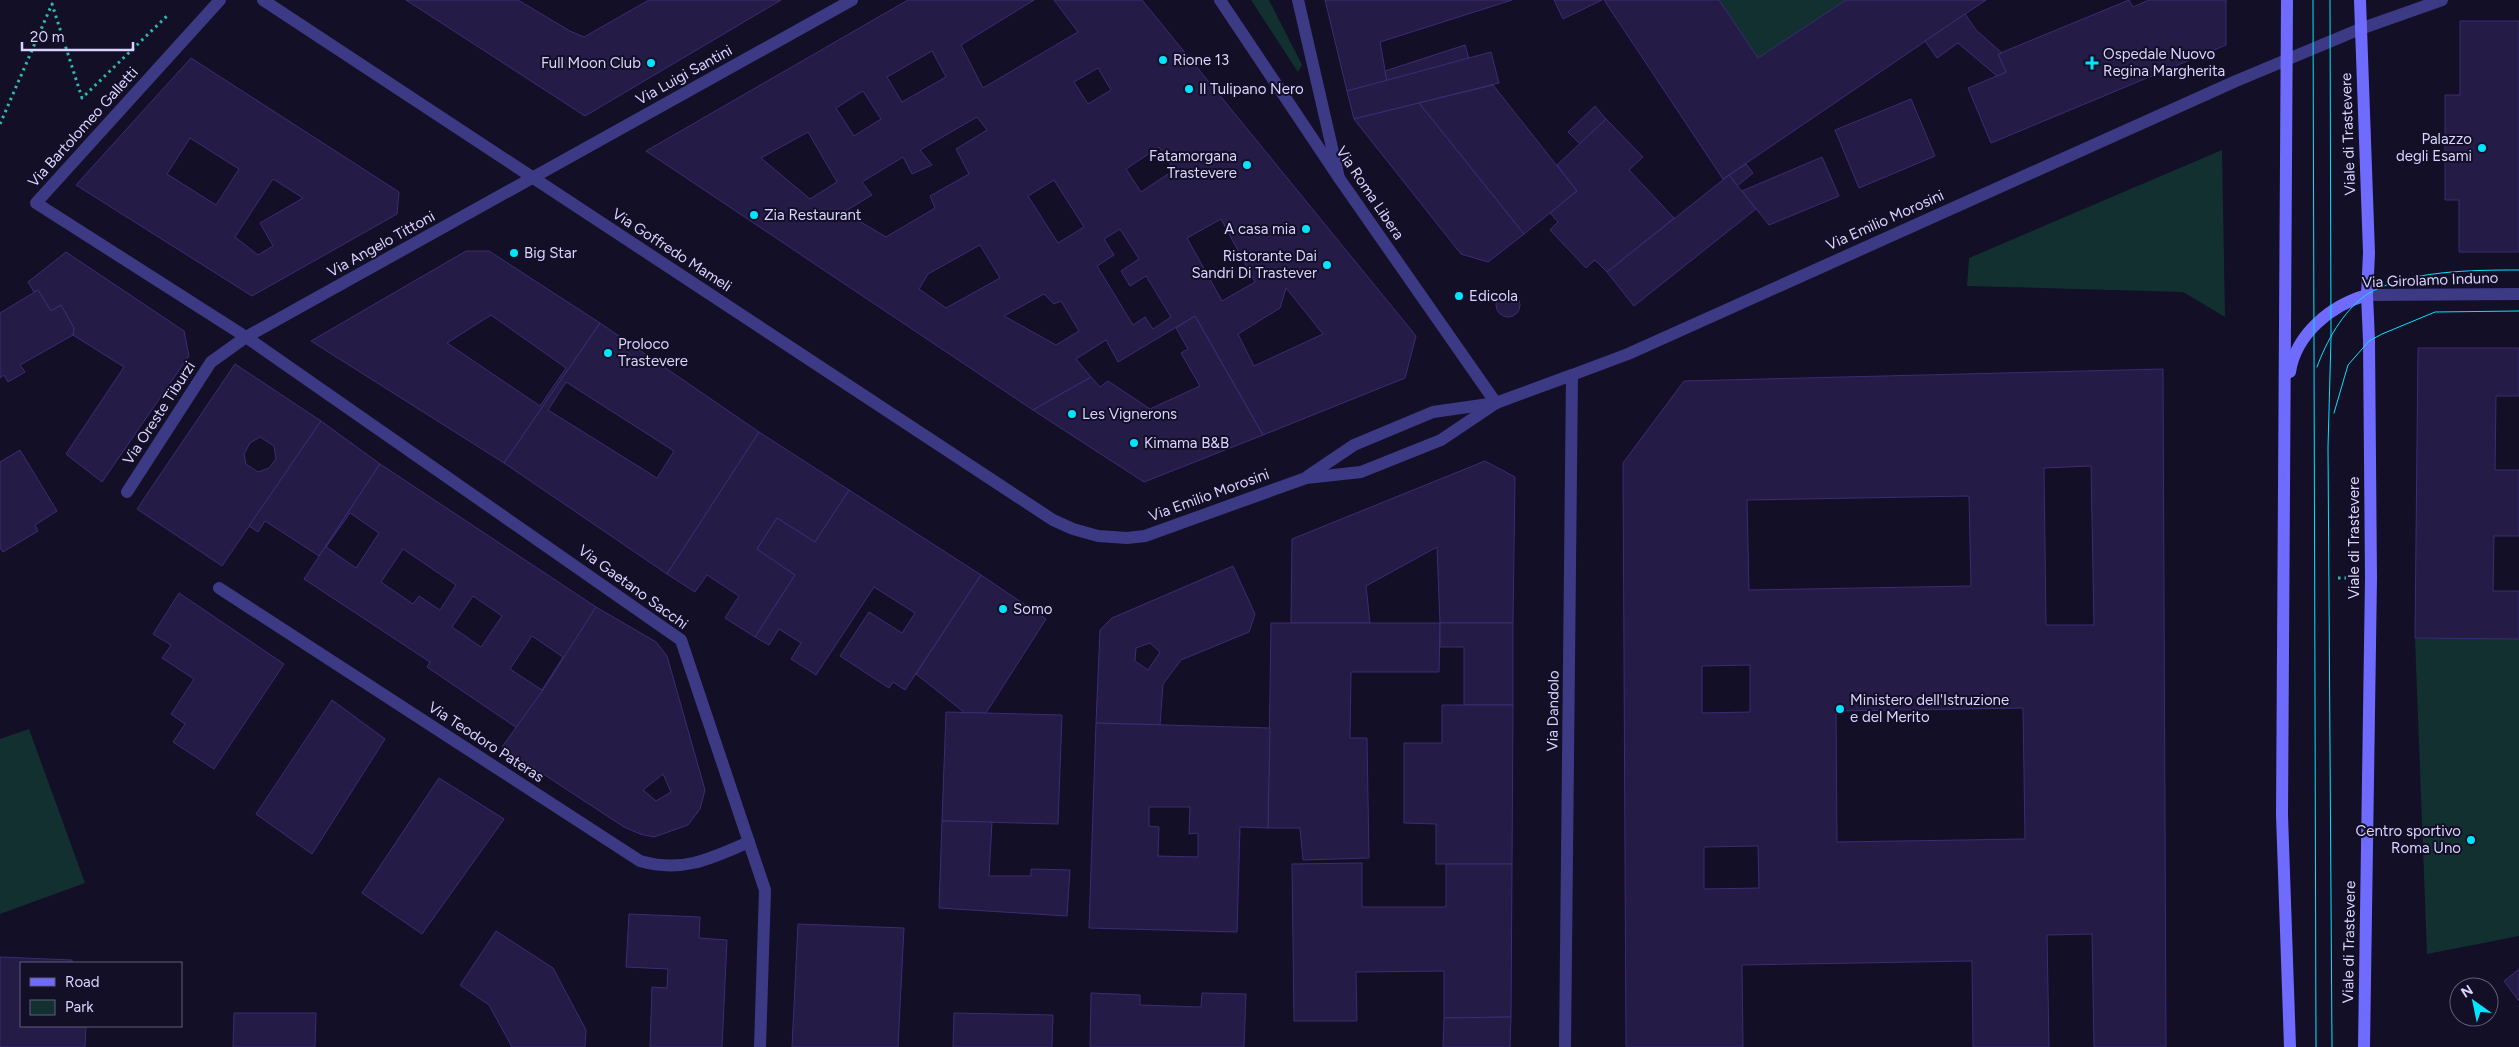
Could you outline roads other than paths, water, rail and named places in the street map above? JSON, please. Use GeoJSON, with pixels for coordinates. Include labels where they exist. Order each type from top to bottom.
{"type":"FeatureCollection","features":[{"type":"Feature","properties":{"kind":"main road"},"geometry":{"type":"LineString","coordinates":[[2287,0],[2285,61],[2282,815],[2290,1047]]}},
{"type":"Feature","properties":{"kind":"main road","name":"Viale di Trastevere"},"geometry":{"type":"LineString","coordinates":[[2360,0],[2369,253],[2367,295],[2371,578],[2364,1047]]}},
{"type":"Feature","properties":{"kind":"main road","name":"Via Girolamo Induno"},"geometry":{"type":"LineString","coordinates":[[2285,401],[2291,366],[2299,345],[2330,311],[2367,295]]}},
{"type":"Feature","properties":{"kind":"street","name":"Via Bartolomeo Galletti"},"geometry":{"type":"LineString","coordinates":[[220,0],[36,203],[246,337]]}},
{"type":"Feature","properties":{"kind":"street","name":"Via Goffredo Mameli"},"geometry":{"type":"LineString","coordinates":[[263,0],[533,179],[1064,525]]}},
{"type":"Feature","properties":{"kind":"street","name":"Via Luigi Santini"},"geometry":{"type":"LineString","coordinates":[[533,179],[852,0]]}},
{"type":"Feature","properties":{"kind":"street","name":"Via Roma Libera"},"geometry":{"type":"LineString","coordinates":[[1220,0],[1340,178],[1496,403]]}},
{"type":"Feature","properties":{"kind":"street"},"geometry":{"type":"LineString","coordinates":[[1298,0],[1340,178]]}},
{"type":"Feature","properties":{"kind":"street"},"geometry":{"type":"LineString","coordinates":[[2285,61],[2360,29],[2442,0]]}},
{"type":"Feature","properties":{"kind":"street","name":"Via Emilio Morosini"},"geometry":{"type":"LineString","coordinates":[[1306,478],[1354,444],[1433,412],[1496,403],[1628,354],[1781,284],[2285,61]]}},
{"type":"Feature","properties":{"kind":"street","name":"Via Angelo Tittoni"},"geometry":{"type":"LineString","coordinates":[[246,337],[533,179]]}},
{"type":"Feature","properties":{"kind":"street","name":"Via Girolamo Induno"},"geometry":{"type":"LineString","coordinates":[[2367,295],[2519,294]]}},
{"type":"Feature","properties":{"kind":"street","name":"Via Oreste Tiburzi"},"geometry":{"type":"LineString","coordinates":[[127,492],[211,362],[246,337]]}},
{"type":"Feature","properties":{"kind":"street","name":"Via Gaetano Sacchi"},"geometry":{"type":"LineString","coordinates":[[246,337],[681,640],[766,890],[760,1047]]}},
{"type":"Feature","properties":{"kind":"street","name":"Via Dandolo"},"geometry":{"type":"LineString","coordinates":[[1565,1047],[1572,375]]}},
{"type":"Feature","properties":{"kind":"street","name":"Via Emilio Morosini"},"geometry":{"type":"LineString","coordinates":[[1064,525],[1105,537],[1127,538],[1145,536],[1306,478],[1361,472],[1441,440],[1496,403]]}},
{"type":"Feature","properties":{"kind":"street","name":"Via Teodoro Pateras"},"geometry":{"type":"LineString","coordinates":[[219,588],[640,861],[660,867],[692,864],[715,858],[749,842]]}},
{"type":"Feature","properties":{"kind":"tram line"},"geometry":{"type":"LineString","coordinates":[[2313,0],[2316,1047]]}},
{"type":"Feature","properties":{"kind":"tram line"},"geometry":{"type":"LineString","coordinates":[[2330,0],[2331,338],[2328,447],[2332,1047]]}},
{"type":"Feature","properties":{"kind":"tram line"},"geometry":{"type":"LineString","coordinates":[[2317,367],[2330,337],[2350,309],[2366,295],[2382,287],[2420,276],[2440,273],[2519,270]]}},
{"type":"Feature","properties":{"kind":"tram line"},"geometry":{"type":"LineString","coordinates":[[2334,413],[2348,365],[2369,341],[2435,312],[2519,311]]}},
{"type":"Feature","properties":{"kind":"place","name":"Rione 13"},"geometry":{"type":"Point","coordinates":[1163,60]}},
{"type":"Feature","properties":{"kind":"place","name":"Full Moon Club"},"geometry":{"type":"Point","coordinates":[651,63]}},
{"type":"Feature","properties":{"kind":"place","name":"Ospedale Nuovo Regina Margherita"},"geometry":{"type":"Point","coordinates":[2092,63]}},
{"type":"Feature","properties":{"kind":"place","name":"Il Tulipano Nero"},"geometry":{"type":"Point","coordinates":[1189,89]}},
{"type":"Feature","properties":{"kind":"place","name":"Palazzo degli Esami"},"geometry":{"type":"Point","coordinates":[2482,148]}},
{"type":"Feature","properties":{"kind":"place","name":"Fatamorgana Trastevere"},"geometry":{"type":"Point","coordinates":[1247,165]}},
{"type":"Feature","properties":{"kind":"place","name":"Zia Restaurant"},"geometry":{"type":"Point","coordinates":[754,215]}},
{"type":"Feature","properties":{"kind":"place","name":"A casa mia"},"geometry":{"type":"Point","coordinates":[1306,229]}},
{"type":"Feature","properties":{"kind":"place","name":"Big Star"},"geometry":{"type":"Point","coordinates":[514,253]}},
{"type":"Feature","properties":{"kind":"place","name":"Ristorante Dai Sandri Di Trastever"},"geometry":{"type":"Point","coordinates":[1327,265]}},
{"type":"Feature","properties":{"kind":"place","name":"Edicola"},"geometry":{"type":"Point","coordinates":[1459,296]}},
{"type":"Feature","properties":{"kind":"place","name":"Proloco Trastevere"},"geometry":{"type":"Point","coordinates":[608,353]}},
{"type":"Feature","properties":{"kind":"place","name":"Les Vignerons"},"geometry":{"type":"Point","coordinates":[1072,414]}},
{"type":"Feature","properties":{"kind":"place","name":"Kimama B&B"},"geometry":{"type":"Point","coordinates":[1134,443]}},
{"type":"Feature","properties":{"kind":"place","name":"Somo"},"geometry":{"type":"Point","coordinates":[1003,609]}},
{"type":"Feature","properties":{"kind":"place","name":"Ministero dell'Istruzione e del Merito"},"geometry":{"type":"Point","coordinates":[1840,709]}},
{"type":"Feature","properties":{"kind":"place","name":"Centro sportivo Roma Uno"},"geometry":{"type":"Point","coordinates":[2471,840]}}]}
